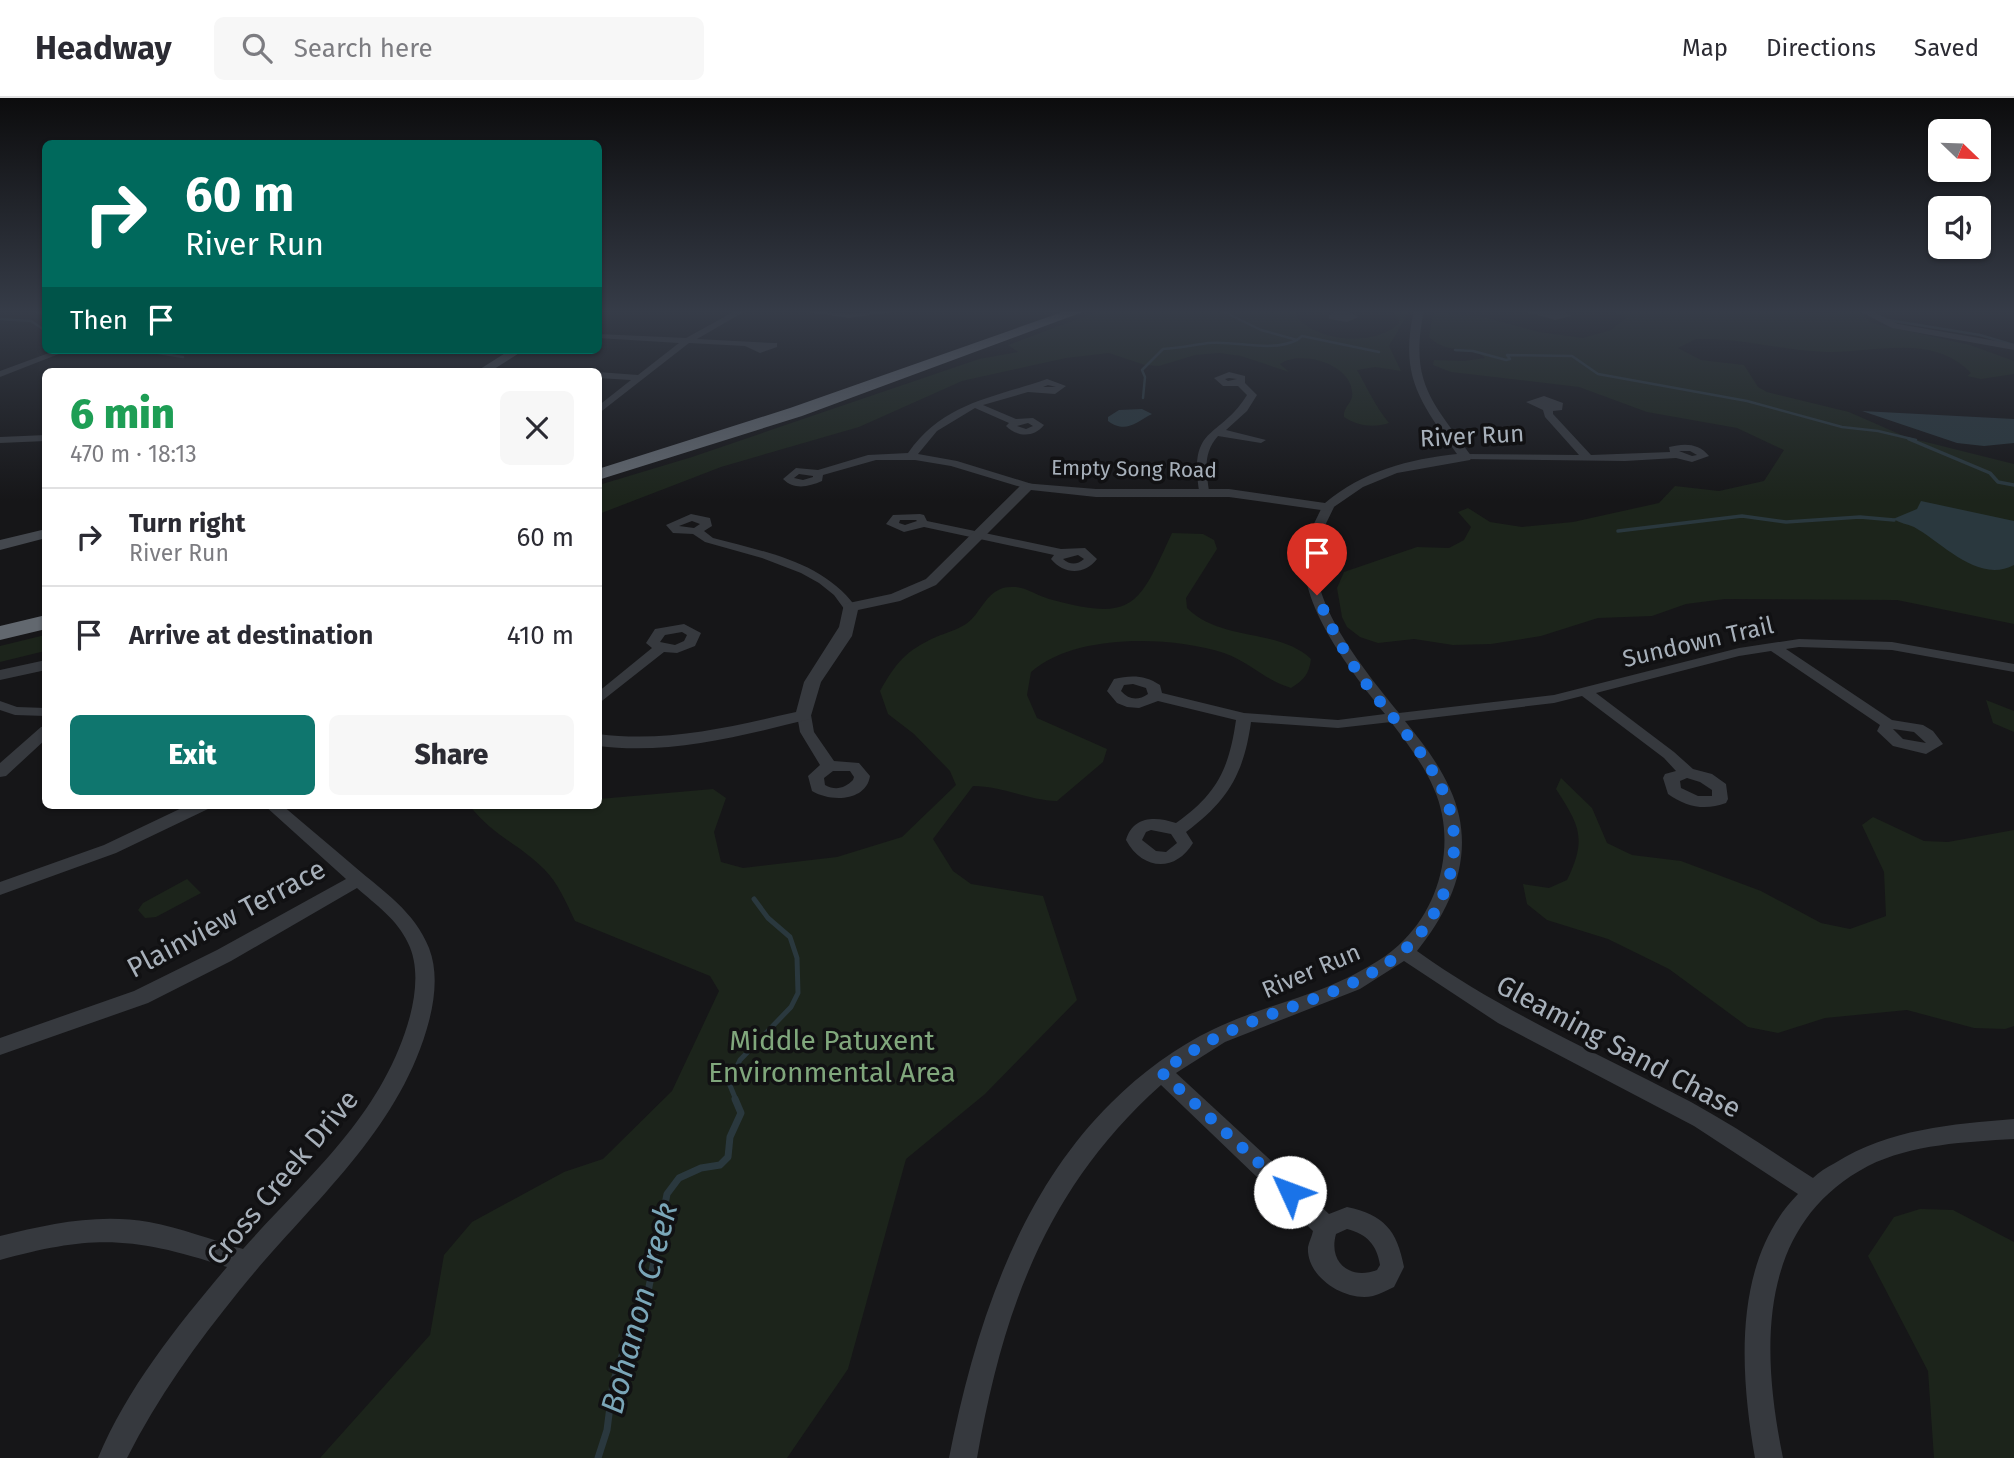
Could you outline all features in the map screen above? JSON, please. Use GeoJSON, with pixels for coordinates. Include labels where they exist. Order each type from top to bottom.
{"type":"FeatureCollection","features":[{"type":"Feature","properties":{"kind":"highway"},"geometry":{"type":"LineString","coordinates":[[602,459],[865,373]]}},
{"type":"Feature","properties":{"kind":"highway"},"geometry":{"type":"LineString","coordinates":[[602,474],[821,404],[905,373]]}},
{"type":"Feature","properties":{"kind":"highway"},"geometry":{"type":"LineString","coordinates":[[0,614],[42,605]]}},
{"type":"Feature","properties":{"kind":"highway"},"geometry":{"type":"LineString","coordinates":[[0,633],[42,623]]}},
{"type":"Feature","properties":{"kind":"main road"},"geometry":{"type":"LineString","coordinates":[[0,545],[42,534]]}},
{"type":"Feature","properties":{"kind":"street"},"geometry":{"type":"LineString","coordinates":[[602,408],[646,373]]}},
{"type":"Feature","properties":{"kind":"street"},"geometry":{"type":"LineString","coordinates":[[1413,373],[1428,403],[1466,457]]}},
{"type":"Feature","properties":{"kind":"street"},"geometry":{"type":"LineString","coordinates":[[602,375],[640,378]]}},
{"type":"Feature","properties":{"kind":"street"},"geometry":{"type":"LineString","coordinates":[[1205,492],[1200,473],[1201,458],[1216,431],[1250,399],[1250,390],[1240,383]]}},
{"type":"Feature","properties":{"kind":"street"},"geometry":{"type":"LineString","coordinates":[[912,455],[920,439],[938,424],[976,405],[1035,388]]}},
{"type":"Feature","properties":{"kind":"street"},"geometry":{"type":"LineString","coordinates":[[976,405],[1015,422]]}},
{"type":"Feature","properties":{"kind":"street"},"geometry":{"type":"LineString","coordinates":[[1548,409],[1548,415],[1587,457]]}},
{"type":"Feature","properties":{"kind":"street"},"geometry":{"type":"LineString","coordinates":[[1216,431],[1261,440]]}},
{"type":"Feature","properties":{"kind":"street"},"geometry":{"type":"LineString","coordinates":[[0,440],[42,438]]}},
{"type":"Feature","properties":{"kind":"street","name":"Empty Song Road"},"geometry":{"type":"LineString","coordinates":[[818,473],[866,458],[912,455],[943,460],[1028,486],[1096,493],[1205,492],[1265,496],[1328,507]]}},
{"type":"Feature","properties":{"kind":"street","name":"River Run"},"geometry":{"type":"LineString","coordinates":[[963,1458],[981,1372],[1038,1225],[1084,1147],[1111,1115],[1161,1072],[1225,1033],[1361,980],[1403,951],[1421,932],[1444,895],[1453,860],[1453,825],[1443,789],[1433,770],[1358,673],[1327,620],[1317,595],[1310,563],[1309,544],[1317,521],[1328,507],[1354,486],[1380,474],[1421,462],[1466,457],[1676,455]]}},
{"type":"Feature","properties":{"kind":"street"},"geometry":{"type":"LineString","coordinates":[[850,607],[895,598],[931,582],[1028,486]]}},
{"type":"Feature","properties":{"kind":"street"},"geometry":{"type":"LineString","coordinates":[[923,523],[1061,553]]}},
{"type":"Feature","properties":{"kind":"street"},"geometry":{"type":"LineString","coordinates":[[696,531],[709,540],[813,575],[841,593],[850,607],[849,625],[816,675],[808,694],[804,715],[807,732],[829,766]]}},
{"type":"Feature","properties":{"kind":"street","name":"Sundown Trail"},"geometry":{"type":"LineString","coordinates":[[1155,696],[1244,717],[1338,724],[1523,704],[1586,692],[1772,646],[1820,642],[1892,646],[2014,668]]}},
{"type":"Feature","properties":{"kind":"street"},"geometry":{"type":"LineString","coordinates":[[1772,646],[1888,724]]}},
{"type":"Feature","properties":{"kind":"street"},"geometry":{"type":"LineString","coordinates":[[602,697],[661,648]]}},
{"type":"Feature","properties":{"kind":"street"},"geometry":{"type":"LineString","coordinates":[[0,675],[42,665]]}},
{"type":"Feature","properties":{"kind":"street"},"geometry":{"type":"LineString","coordinates":[[1586,692],[1669,755],[1687,773]]}},
{"type":"Feature","properties":{"kind":"street"},"geometry":{"type":"LineString","coordinates":[[0,705],[15,711],[42,712]]}},
{"type":"Feature","properties":{"kind":"street"},"geometry":{"type":"LineString","coordinates":[[602,740],[646,744],[683,742],[804,715]]}},
{"type":"Feature","properties":{"kind":"street"},"geometry":{"type":"LineString","coordinates":[[1177,830],[1207,808],[1225,787],[1237,760],[1244,717]]}},
{"type":"Feature","properties":{"kind":"street"},"geometry":{"type":"LineString","coordinates":[[0,772],[42,734]]}},
{"type":"Feature","properties":{"kind":"street"},"geometry":{"type":"LineString","coordinates":[[0,889],[110,849],[194,809]]}},
{"type":"Feature","properties":{"kind":"street","name":"Cross Creek Drive"},"geometry":{"type":"LineString","coordinates":[[112,1458],[174,1358],[247,1262],[359,1137],[403,1069],[419,1027],[426,988],[422,953],[400,915],[277,809]]}},
{"type":"Feature","properties":{"kind":"street","name":"Plainview Terrace"},"geometry":{"type":"LineString","coordinates":[[0,1047],[150,992],[200,969],[358,880]]}},
{"type":"Feature","properties":{"kind":"street","name":"Gleaming Sand Chase"},"geometry":{"type":"LineString","coordinates":[[1403,951],[1507,1021],[1682,1109],[1757,1153],[1811,1191]]}},
{"type":"Feature","properties":{"kind":"street"},"geometry":{"type":"LineString","coordinates":[[1161,1072],[1326,1227]]}},
{"type":"Feature","properties":{"kind":"street"},"geometry":{"type":"LineString","coordinates":[[1769,1458],[1756,1363],[1758,1316],[1766,1278],[1781,1238],[1811,1191],[1868,1153],[1893,1145],[1937,1135],[2014,1129]]}},
{"type":"Feature","properties":{"kind":"street"},"geometry":{"type":"LineString","coordinates":[[0,1248],[39,1238],[131,1230],[167,1237],[247,1262]]}},
{"type":"Feature","properties":{"kind":"green space"},"geometry":{"type":"Polygon","coordinates":[[[937,373],[996,373],[962,381],[859,427],[721,467],[602,513],[602,484],[692,457],[937,373]]]}},
{"type":"Feature","properties":{"kind":"green space"},"geometry":{"type":"Polygon","coordinates":[[[1342,373],[1359,373],[1389,423],[1366,425],[1344,417],[1352,397],[1351,385],[1342,373]]]}},
{"type":"Feature","properties":{"kind":"green space"},"geometry":{"type":"Polygon","coordinates":[[[1464,373],[1749,373],[1758,387],[1767,392],[1849,412],[1906,437],[2014,464],[2014,624],[1897,600],[1725,599],[1686,604],[1652,616],[1598,618],[1541,636],[1491,644],[1453,645],[1414,639],[1378,643],[1360,637],[1347,627],[1342,617],[1337,588],[1344,572],[1417,547],[1449,548],[1464,540],[1471,527],[1458,512],[1468,508],[1490,522],[1522,527],[1573,522],[1659,503],[1675,486],[1719,491],[1764,481],[1784,450],[1737,428],[1647,412],[1579,387],[1464,373]]]}},
{"type":"Feature","properties":{"kind":"green space"},"geometry":{"type":"Polygon","coordinates":[[[1970,373],[2014,373],[1981,379],[1967,376],[1970,373]]]}},
{"type":"Feature","properties":{"kind":"green space","name":"Middle Patuxent Environmental Area"},"geometry":{"type":"Polygon","coordinates":[[[1172,533],[1203,534],[1214,540],[1217,549],[1186,598],[1187,608],[1216,626],[1298,649],[1311,659],[1309,669],[1303,679],[1291,688],[1273,681],[1224,653],[1202,647],[1151,641],[1098,644],[1073,650],[1050,659],[1031,672],[1027,695],[1037,718],[1107,749],[1103,762],[1057,801],[973,786],[933,839],[953,871],[971,884],[1043,896],[1077,1000],[985,1094],[906,1159],[848,1369],[787,1458],[320,1458],[430,1335],[444,1255],[472,1222],[564,1172],[603,1159],[672,1091],[719,991],[710,976],[575,921],[549,874],[487,825],[472,809],[602,809],[602,799],[713,789],[726,798],[714,832],[721,862],[743,868],[837,857],[902,837],[956,785],[950,771],[914,734],[888,714],[880,691],[902,659],[925,642],[966,624],[998,590],[1018,587],[1077,606],[1116,608],[1130,602],[1150,578],[1172,533]]]}},
{"type":"Feature","properties":{"kind":"green space"},"geometry":{"type":"Polygon","coordinates":[[[42,636],[42,652],[0,662],[0,646],[42,636]]]}},
{"type":"Feature","properties":{"kind":"green space"},"geometry":{"type":"Polygon","coordinates":[[[1986,700],[2014,711],[2014,732],[1993,723],[1986,700]]]}},
{"type":"Feature","properties":{"kind":"green space"},"geometry":{"type":"Polygon","coordinates":[[[1561,778],[1592,808],[1607,843],[1632,855],[1681,861],[1761,891],[1821,923],[1850,929],[1886,916],[1884,872],[1862,825],[1873,817],[1924,841],[1948,842],[2014,830],[2014,1026],[2005,1029],[1974,1028],[1907,1010],[1825,1018],[1778,1033],[1748,1027],[1669,969],[1608,939],[1547,920],[1527,904],[1523,884],[1549,888],[1567,880],[1573,866],[1579,843],[1578,833],[1571,813],[1556,789],[1561,778]]]}},
{"type":"Feature","properties":{"kind":"green space"},"geometry":{"type":"Polygon","coordinates":[[[187,879],[201,893],[156,917],[145,918],[138,910],[143,903],[187,879]]]}},
{"type":"Feature","properties":{"kind":"green space"},"geometry":{"type":"Polygon","coordinates":[[[1920,1209],[1953,1210],[2014,1242],[2014,1458],[1934,1458],[1928,1371],[1868,1256],[1894,1217],[1920,1209]]]}},
{"type":"Feature","properties":{"kind":"shaded area"},"geometry":{"type":"Polygon","coordinates":[[[1142,409],[1152,414],[1126,427],[1108,421],[1108,417],[1119,410],[1142,409]]]}},
{"type":"Feature","properties":{"kind":"shaded area"},"geometry":{"type":"Polygon","coordinates":[[[1862,411],[2014,419],[2014,443],[1984,446],[1957,443],[1862,411]]]}},
{"type":"Feature","properties":{"kind":"shaded area"},"geometry":{"type":"Polygon","coordinates":[[[1921,501],[2014,521],[2014,565],[2001,569],[1974,566],[1914,527],[1893,519],[1917,509],[1921,501]]]}},
{"type":"Feature","properties":{"kind":"waterway"},"geometry":{"type":"LineString","coordinates":[[1143,373],[1143,398]]}},
{"type":"Feature","properties":{"kind":"waterway"},"geometry":{"type":"LineString","coordinates":[[1597,373],[1747,401],[1842,427],[1878,431],[1916,440]]}},
{"type":"Feature","properties":{"kind":"waterway"},"geometry":{"type":"LineString","coordinates":[[1909,439],[1990,473],[1998,482],[2014,485]]}},
{"type":"Feature","properties":{"kind":"waterway"},"geometry":{"type":"LineString","coordinates":[[1618,531],[1742,516],[1786,522],[1860,517],[1894,520]]}},
{"type":"Feature","properties":{"kind":"waterway","name":"Bohanon Creek"},"geometry":{"type":"LineString","coordinates":[[736,1100],[729,1083],[740,1060],[791,1007],[798,993],[797,958],[790,937],[768,918],[754,899]]}},
{"type":"Feature","properties":{"kind":"waterway","name":"Bohanon Creek"},"geometry":{"type":"LineString","coordinates":[[598,1458],[607,1430],[613,1383],[630,1331],[648,1292],[667,1194],[679,1178],[701,1168],[720,1165],[728,1157],[730,1137],[741,1113],[735,1099]]}},
{"type":"Feature","properties":{"kind":"route"},"geometry":{"type":"LineString","coordinates":[[1290,1192],[1161,1072],[1225,1033],[1339,990],[1381,967],[1403,951],[1434,915],[1444,895],[1453,860],[1453,825],[1443,789],[1433,770],[1358,673],[1327,620],[1317,595]]}}]}
